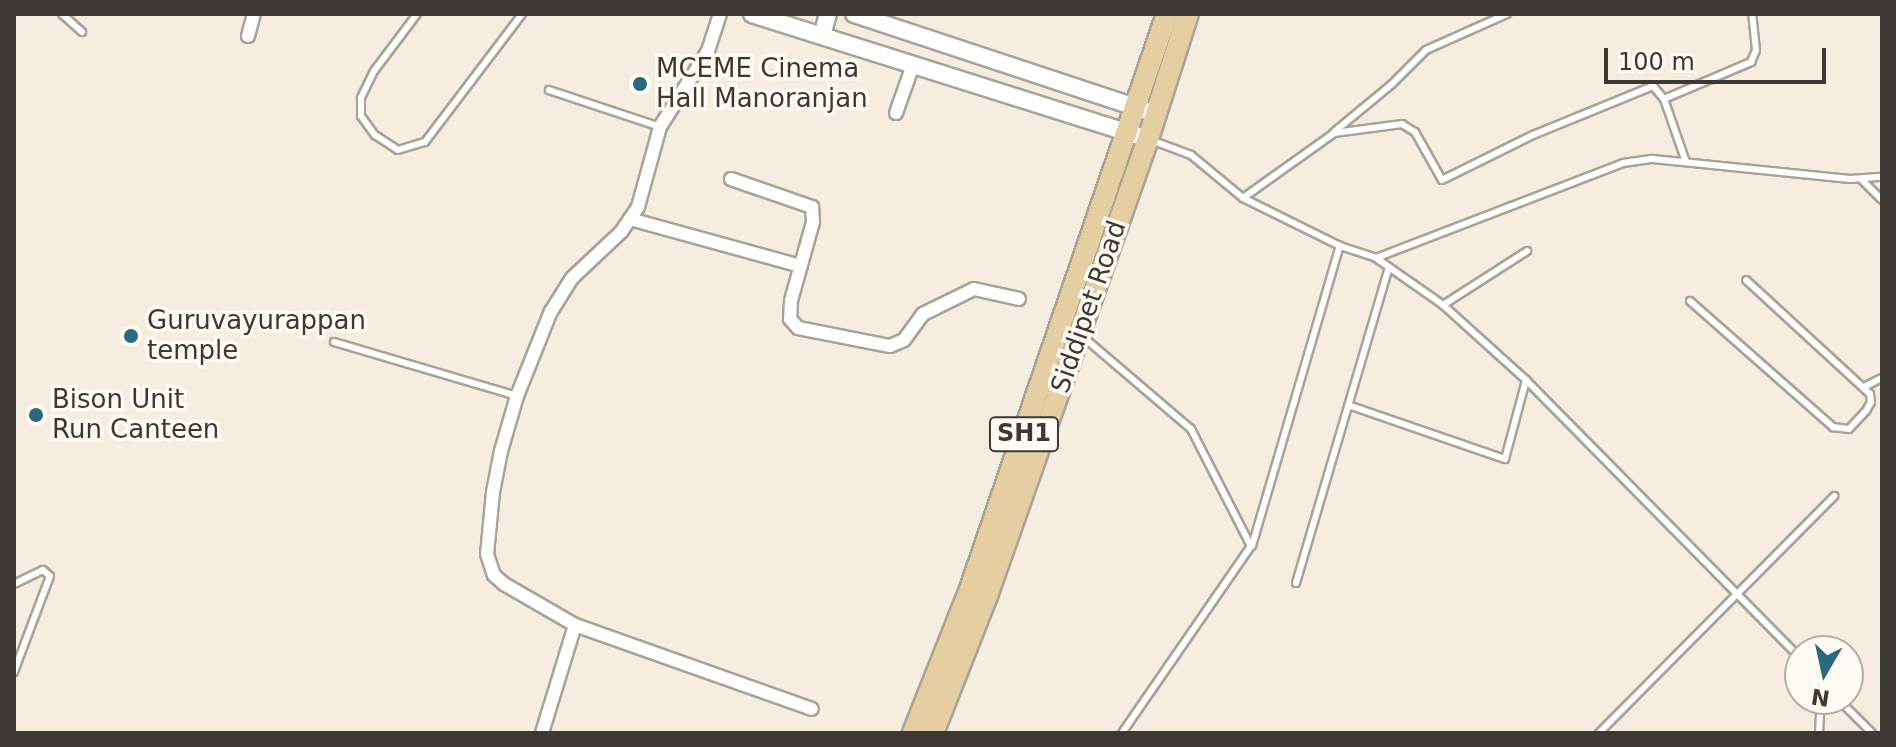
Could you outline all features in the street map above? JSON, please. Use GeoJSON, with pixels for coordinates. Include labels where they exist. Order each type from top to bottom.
{"type":"FeatureCollection","features":[{"type":"Feature","properties":{"kind":"main road","name":"Siddipet Road"},"geometry":{"type":"LineString","coordinates":[[913,733],[970,589],[1167,14]]}},
{"type":"Feature","properties":{"kind":"main road","name":"Siddipet Road"},"geometry":{"type":"LineString","coordinates":[[933,733],[987,596],[1148,139],[1188,14]]}},
{"type":"Feature","properties":{"kind":"street"},"geometry":{"type":"LineString","coordinates":[[248,36],[254,14]]}},
{"type":"Feature","properties":{"kind":"street"},"geometry":{"type":"LineString","coordinates":[[720,14],[708,51],[660,127],[638,207],[561,293],[517,396],[493,492],[489,564],[504,584],[575,625],[812,709]]}},
{"type":"Feature","properties":{"kind":"street"},"geometry":{"type":"LineString","coordinates":[[752,14],[1148,139]]}},
{"type":"Feature","properties":{"kind":"street"},"geometry":{"type":"LineString","coordinates":[[822,36],[828,14]]}},
{"type":"Feature","properties":{"kind":"street"},"geometry":{"type":"LineString","coordinates":[[854,14],[1156,114]]}},
{"type":"Feature","properties":{"kind":"street"},"geometry":{"type":"LineString","coordinates":[[935,71],[945,44]]}},
{"type":"Feature","properties":{"kind":"street"},"geometry":{"type":"LineString","coordinates":[[896,113],[913,65]]}},
{"type":"Feature","properties":{"kind":"street"},"geometry":{"type":"LineString","coordinates":[[731,179],[812,207],[813,222],[791,301],[792,325],[890,346],[904,340],[923,314],[974,289],[1019,299]]}},
{"type":"Feature","properties":{"kind":"street"},"geometry":{"type":"LineString","coordinates":[[630,219],[801,266]]}},
{"type":"Feature","properties":{"kind":"street"},"geometry":{"type":"LineString","coordinates":[[542,733],[575,625]]}},
{"type":"Feature","properties":{"kind":"lane"},"geometry":{"type":"LineString","coordinates":[[62,14],[82,32]]}},
{"type":"Feature","properties":{"kind":"lane"},"geometry":{"type":"LineString","coordinates":[[417,14],[374,71],[361,98],[361,116],[391,148],[398,150],[425,142],[522,14]]}},
{"type":"Feature","properties":{"kind":"lane"},"geometry":{"type":"LineString","coordinates":[[1243,198],[1334,133],[1392,84],[1426,50],[1507,14]]}},
{"type":"Feature","properties":{"kind":"lane"},"geometry":{"type":"LineString","coordinates":[[1664,99],[1751,62],[1756,50],[1752,14]]}},
{"type":"Feature","properties":{"kind":"lane"},"geometry":{"type":"LineString","coordinates":[[1334,133],[1402,124],[1415,132],[1442,180],[1533,135],[1653,86],[1661,90],[1686,162]]}},
{"type":"Feature","properties":{"kind":"lane"},"geometry":{"type":"LineString","coordinates":[[549,90],[660,127]]}},
{"type":"Feature","properties":{"kind":"lane"},"geometry":{"type":"LineString","coordinates":[[1148,139],[1191,155],[1243,198],[1340,246],[1376,258],[1388,270],[1443,305],[1526,380],[1784,641]]}},
{"type":"Feature","properties":{"kind":"lane"},"geometry":{"type":"LineString","coordinates":[[1376,258],[1623,163],[1653,159],[1862,180],[1882,177]]}},
{"type":"Feature","properties":{"kind":"lane"},"geometry":{"type":"LineString","coordinates":[[1862,180],[1882,200]]}},
{"type":"Feature","properties":{"kind":"lane"},"geometry":{"type":"LineString","coordinates":[[1122,733],[1251,546],[1340,246]]}},
{"type":"Feature","properties":{"kind":"lane"},"geometry":{"type":"LineString","coordinates":[[1443,305],[1527,251]]}},
{"type":"Feature","properties":{"kind":"lane"},"geometry":{"type":"LineString","coordinates":[[1296,583],[1351,406],[1388,270]]}},
{"type":"Feature","properties":{"kind":"lane"},"geometry":{"type":"LineString","coordinates":[[1690,301],[1833,427],[1849,429],[1871,402],[1864,387],[1746,280]]}},
{"type":"Feature","properties":{"kind":"lane"},"geometry":{"type":"LineString","coordinates":[[1079,334],[1191,429],[1251,546]]}},
{"type":"Feature","properties":{"kind":"lane"},"geometry":{"type":"LineString","coordinates":[[334,342],[517,396]]}},
{"type":"Feature","properties":{"kind":"lane"},"geometry":{"type":"LineString","coordinates":[[1864,387],[1882,378]]}},
{"type":"Feature","properties":{"kind":"lane"},"geometry":{"type":"LineString","coordinates":[[1351,406],[1505,459],[1526,380]]}},
{"type":"Feature","properties":{"kind":"lane"},"geometry":{"type":"LineString","coordinates":[[1599,733],[1737,590],[1834,496]]}},
{"type":"Feature","properties":{"kind":"lane"},"geometry":{"type":"LineString","coordinates":[[14,584],[43,570],[50,576],[14,672]]}},
{"type":"Feature","properties":{"kind":"lane"},"geometry":{"type":"LineString","coordinates":[[1854,715],[1872,733]]}},
{"type":"Feature","properties":{"kind":"place","name":"MCEME Cinema Hall Manoranjan"},"geometry":{"type":"Point","coordinates":[640,84]}},
{"type":"Feature","properties":{"kind":"place","name":"Guruvayurappan temple"},"geometry":{"type":"Point","coordinates":[131,336]}},
{"type":"Feature","properties":{"kind":"place","name":"Bison Unit Run Canteen"},"geometry":{"type":"Point","coordinates":[36,415]}}]}
